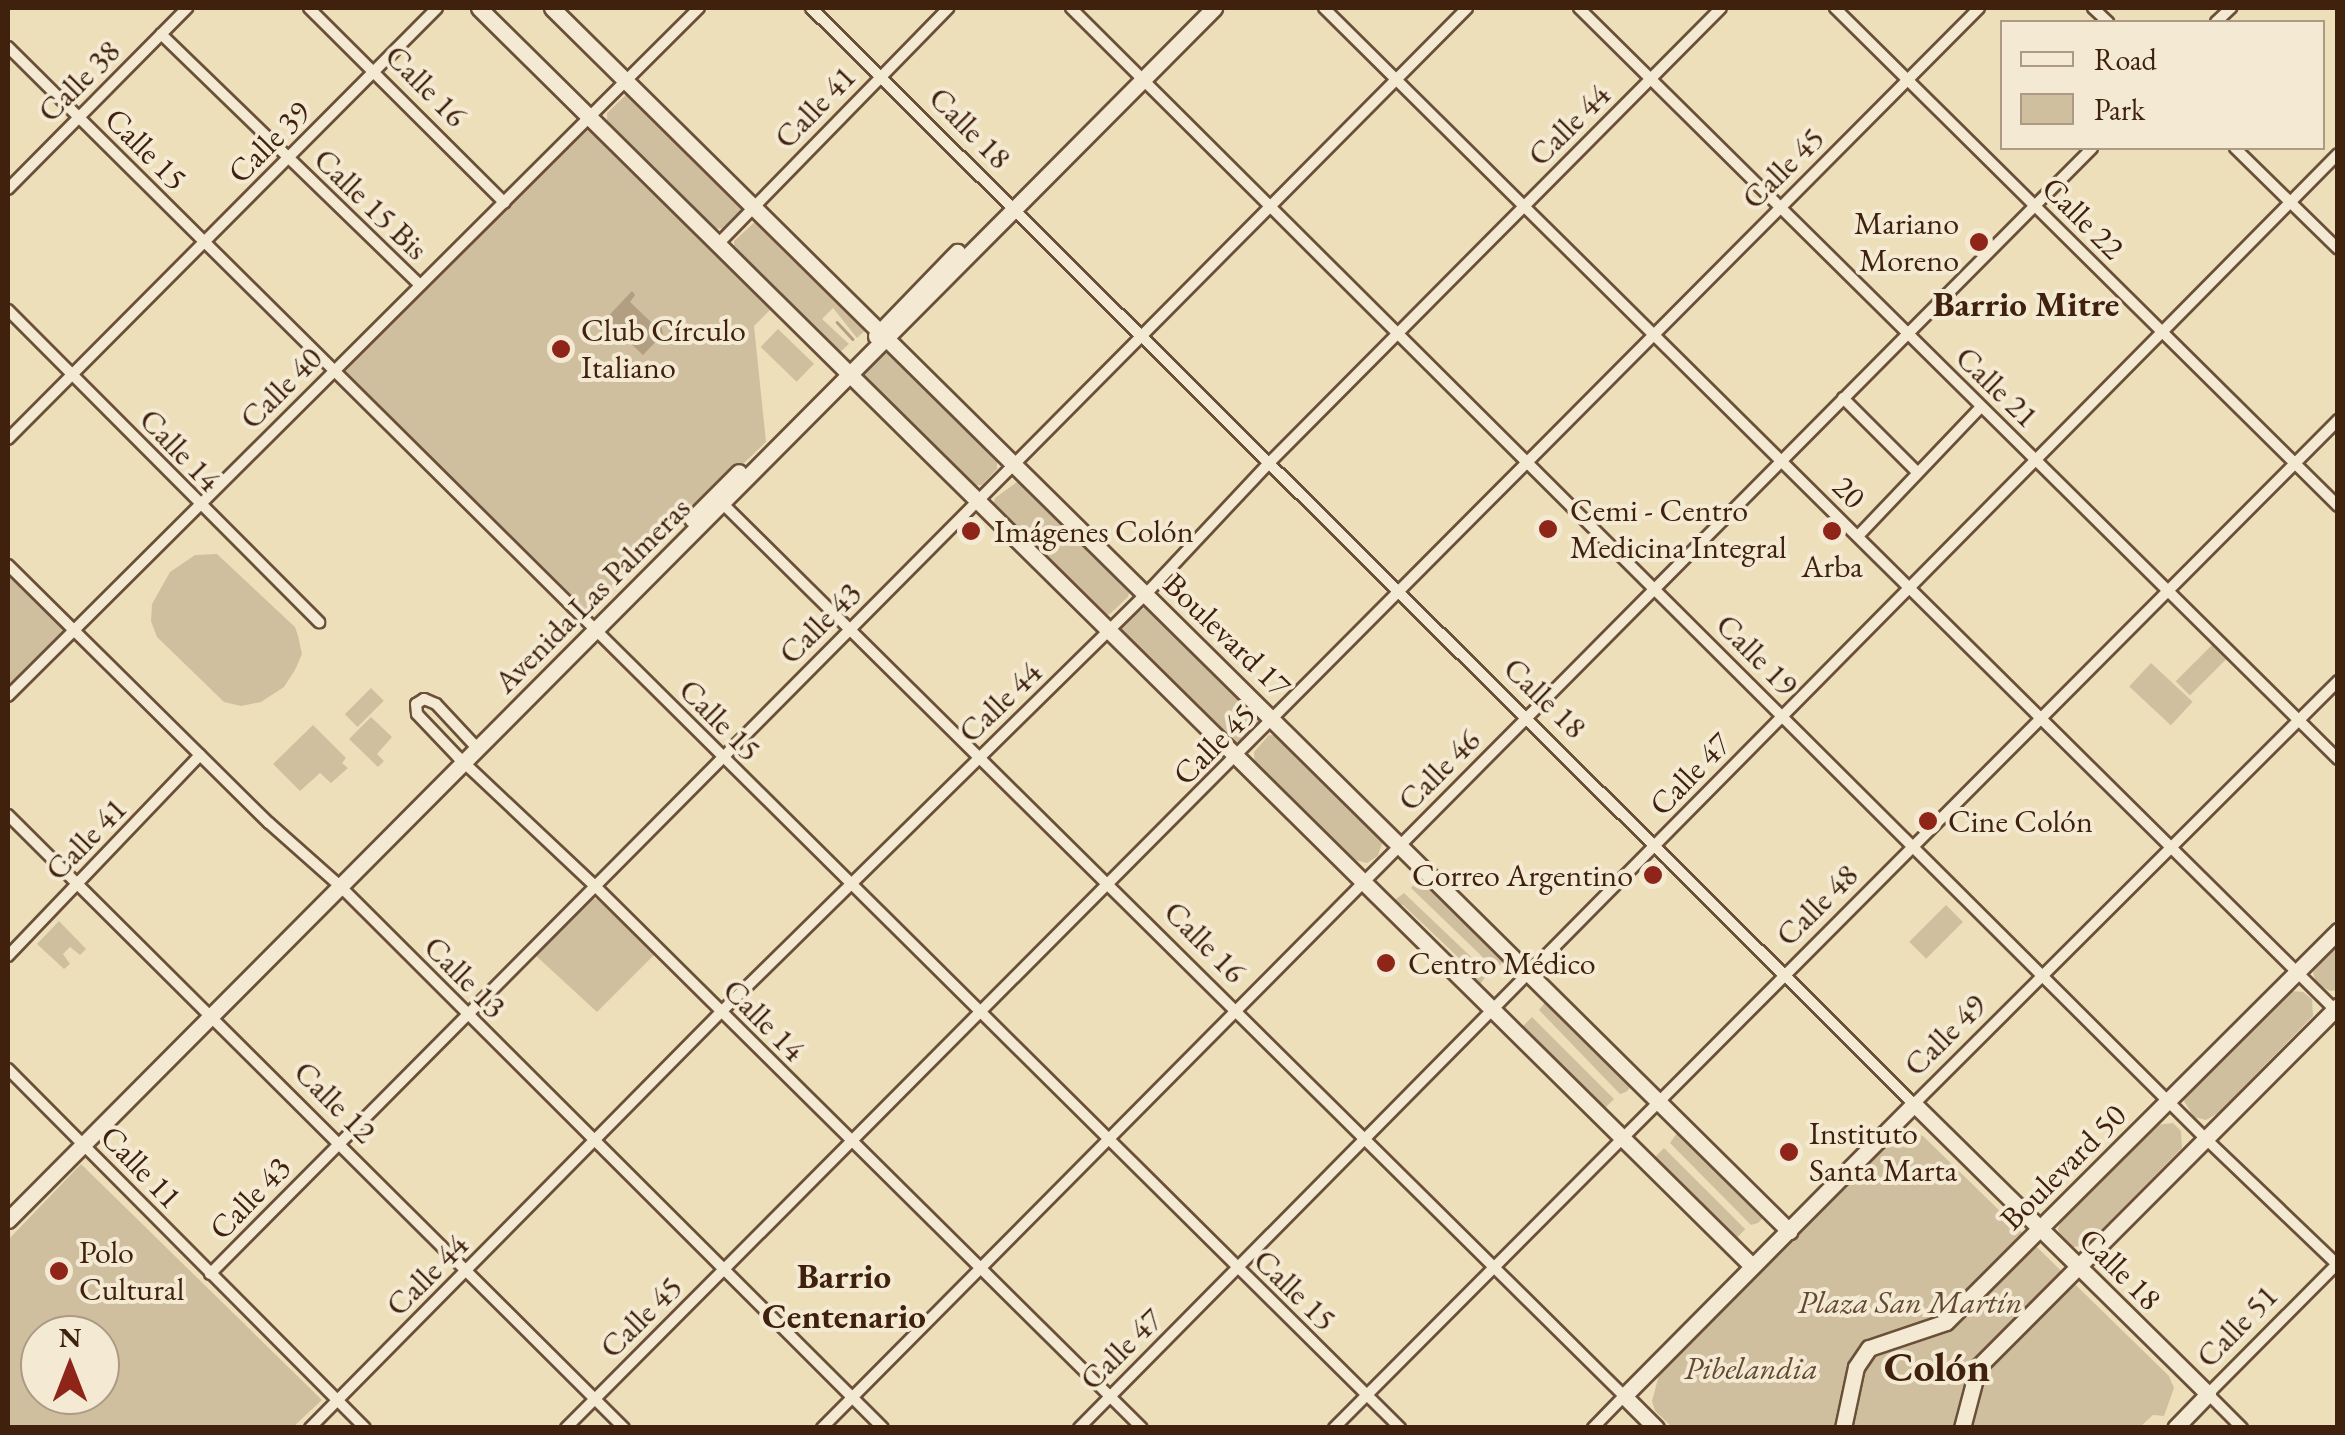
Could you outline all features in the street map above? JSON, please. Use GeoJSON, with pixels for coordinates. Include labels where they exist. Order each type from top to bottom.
{"type":"FeatureCollection","features":[{"type":"Feature","properties":{"kind":"main road"},"geometry":{"type":"LineString","coordinates":[[479,8],[1752,1266]]}},
{"type":"Feature","properties":{"kind":"main road","name":"Boulevard 17"},"geometry":{"type":"LineString","coordinates":[[552,8],[1789,1231]]}},
{"type":"Feature","properties":{"kind":"main road","name":"Avenida Las Palmeras"},"geometry":{"type":"LineString","coordinates":[[8,1220],[80,1141],[885,335],[1200,8]]}},
{"type":"Feature","properties":{"kind":"main road","name":"Avenida Las Palmeras"},"geometry":{"type":"LineString","coordinates":[[1138,76],[1214,8]]}},
{"type":"Feature","properties":{"kind":"main road","name":"Boulevard 50"},"geometry":{"type":"LineString","coordinates":[[1843,1428],[1856,1367],[1869,1348],[1946,1322],[2338,931]]}},
{"type":"Feature","properties":{"kind":"main road"},"geometry":{"type":"LineString","coordinates":[[1962,1428],[1978,1367],[2081,1269],[2336,1009]]}},
{"type":"Feature","properties":{"kind":"main road","name":"Calle 18"},"geometry":{"type":"LineString","coordinates":[[1914,1104],[2208,1394]]}},
{"type":"Feature","properties":{"kind":"main road","name":"Calle 49"},"geometry":{"type":"LineString","coordinates":[[1624,1396],[1914,1104]]}},
{"type":"Feature","properties":{"kind":"main road","name":"Avenida Las Palmeras"},"geometry":{"type":"LineString","coordinates":[[8,1206],[80,1141]]}},
{"type":"Feature","properties":{"kind":"main road","name":"Calle 51"},"geometry":{"type":"LineString","coordinates":[[2175,1428],[2208,1394]]}},
{"type":"Feature","properties":{"kind":"main road","name":"Calle 16"},"geometry":{"type":"LineString","coordinates":[[1624,1396],[1656,1428]]}},
{"type":"Feature","properties":{"kind":"street","name":"Calle 38"},"geometry":{"type":"LineString","coordinates":[[8,189],[187,8]]}},
{"type":"Feature","properties":{"kind":"street","name":"Calle 16"},"geometry":{"type":"LineString","coordinates":[[309,8],[506,202]]}},
{"type":"Feature","properties":{"kind":"street","name":"Calle 39"},"geometry":{"type":"LineString","coordinates":[[8,439],[437,8]]}},
{"type":"Feature","properties":{"kind":"street"},"geometry":{"type":"LineString","coordinates":[[624,81],[698,8]]}},
{"type":"Feature","properties":{"kind":"street","name":"Calle 18"},"geometry":{"type":"LineString","coordinates":[[810,8],[1914,1104]]}},
{"type":"Feature","properties":{"kind":"street","name":"Calle 41"},"geometry":{"type":"LineString","coordinates":[[720,242],[948,8]]}},
{"type":"Feature","properties":{"kind":"street","name":"Calle 19"},"geometry":{"type":"LineString","coordinates":[[1071,8],[2207,1140],[2337,1264]]}},
{"type":"Feature","properties":{"kind":"street","name":"20"},"geometry":{"type":"LineString","coordinates":[[1324,8],[2336,1009]]}},
{"type":"Feature","properties":{"kind":"street","name":"Calle 43"},"geometry":{"type":"LineString","coordinates":[[210,1274],[1467,8]]}},
{"type":"Feature","properties":{"kind":"street","name":"Calle 21"},"geometry":{"type":"LineString","coordinates":[[1579,8],[2338,759]]}},
{"type":"Feature","properties":{"kind":"street","name":"Calle 44"},"geometry":{"type":"LineString","coordinates":[[310,1428],[720,1012],[1146,594],[1268,464],[1721,8]]}},
{"type":"Feature","properties":{"kind":"street","name":"Calle 22"},"geometry":{"type":"LineString","coordinates":[[1835,8],[2338,506]]}},
{"type":"Feature","properties":{"kind":"street","name":"Calle 45"},"geometry":{"type":"LineString","coordinates":[[566,1428],[1979,8]]}},
{"type":"Feature","properties":{"kind":"street","name":"Calle 15 Bis"},"geometry":{"type":"LineString","coordinates":[[161,34],[419,284]]}},
{"type":"Feature","properties":{"kind":"street","name":"Calle 15"},"geometry":{"type":"LineString","coordinates":[[8,47],[1400,1428]]}},
{"type":"Feature","properties":{"kind":"street","name":"Calle 40"},"geometry":{"type":"LineString","coordinates":[[8,696],[624,81]]}},
{"type":"Feature","properties":{"kind":"street","name":"Calle 46"},"geometry":{"type":"LineString","coordinates":[[822,1428],[2090,150]]}},
{"type":"Feature","properties":{"kind":"street"},"geometry":{"type":"LineString","coordinates":[[2237,150],[2338,249]]}},
{"type":"Feature","properties":{"kind":"street","name":"Calle 47"},"geometry":{"type":"LineString","coordinates":[[1079,1428],[2338,154]]}},
{"type":"Feature","properties":{"kind":"street","name":"Calle 14"},"geometry":{"type":"LineString","coordinates":[[8,310],[318,622]]}},
{"type":"Feature","properties":{"kind":"street"},"geometry":{"type":"LineString","coordinates":[[1843,398],[1917,472]]}},
{"type":"Feature","properties":{"kind":"street"},"geometry":{"type":"LineString","coordinates":[[1858,536],[1981,407]]}},
{"type":"Feature","properties":{"kind":"street","name":"Calle 48"},"geometry":{"type":"LineString","coordinates":[[1334,1428],[2338,420]]}},
{"type":"Feature","properties":{"kind":"street","name":"Calle 16"},"geometry":{"type":"LineString","coordinates":[[718,499],[1624,1396]]}},
{"type":"Feature","properties":{"kind":"street","name":"Calle 13"},"geometry":{"type":"LineString","coordinates":[[8,565],[200,755],[337,883],[883,1428]]}},
{"type":"Feature","properties":{"kind":"street","name":"Calle 49"},"geometry":{"type":"LineString","coordinates":[[1914,1104],[2338,681]]}},
{"type":"Feature","properties":{"kind":"street","name":"Calle 14"},"geometry":{"type":"LineString","coordinates":[[475,745],[436,704],[424,699],[416,704],[417,714],[461,759],[594,885],[1142,1428]]}},
{"type":"Feature","properties":{"kind":"street","name":"Calle 41"},"geometry":{"type":"LineString","coordinates":[[8,956],[200,755]]}},
{"type":"Feature","properties":{"kind":"street","name":"Calle 12"},"geometry":{"type":"LineString","coordinates":[[8,815],[624,1428]]}},
{"type":"Feature","properties":{"kind":"street","name":"Calle 11"},"geometry":{"type":"LineString","coordinates":[[8,1070],[365,1428]]}},
{"type":"Feature","properties":{"kind":"street","name":"Calle 51"},"geometry":{"type":"LineString","coordinates":[[2208,1394],[2337,1264]]}},
{"type":"Feature","properties":{"kind":"street","name":"Calle 18"},"geometry":{"type":"LineString","coordinates":[[2208,1394],[2242,1428]]}},
{"type":"Feature","properties":{"kind":"street","name":"Calle 49"},"geometry":{"type":"LineString","coordinates":[[1593,1428],[1624,1396]]}},
{"type":"Feature","properties":{"kind":"green space"},"geometry":{"type":"Polygon","coordinates":[[[628,93],[743,203],[741,212],[726,229],[711,228],[607,125],[607,113],[628,93]]]}},
{"type":"Feature","properties":{"kind":"green space","name":"Club Círculo Italiano"},"geometry":{"type":"Polygon","coordinates":[[[584,125],[770,310],[754,326],[766,442],[587,613],[343,373],[584,125]]]}},
{"type":"Feature","properties":{"kind":"green space"},"geometry":{"type":"Polygon","coordinates":[[[758,219],[869,327],[857,338],[833,308],[822,319],[849,344],[839,353],[734,250],[734,241],[758,219]]]}},
{"type":"Feature","properties":{"kind":"green space"},"geometry":{"type":"Polygon","coordinates":[[[778,329],[814,364],[797,382],[761,347],[778,329]]]}},
{"type":"Feature","properties":{"kind":"green space"},"geometry":{"type":"Polygon","coordinates":[[[882,350],[893,352],[997,457],[997,469],[982,485],[971,486],[863,379],[863,369],[882,350]]]}},
{"type":"Feature","properties":{"kind":"green space"},"geometry":{"type":"Polygon","coordinates":[[[1021,479],[1130,588],[1128,597],[1110,614],[1104,615],[993,506],[995,498],[1021,479]]]}},
{"type":"Feature","properties":{"kind":"green space"},"geometry":{"type":"Polygon","coordinates":[[[217,554],[295,627],[298,636],[302,654],[295,670],[284,687],[261,702],[241,706],[224,702],[157,637],[151,621],[152,604],[170,572],[195,555],[217,554]]]}},
{"type":"Feature","properties":{"kind":"green space"},"geometry":{"type":"Polygon","coordinates":[[[8,565],[73,629],[8,695],[8,565]]]}},
{"type":"Feature","properties":{"kind":"green space"},"geometry":{"type":"Polygon","coordinates":[[[1146,607],[1259,715],[1257,728],[1241,741],[1232,743],[1119,633],[1123,623],[1146,607]]]}},
{"type":"Feature","properties":{"kind":"green space"},"geometry":{"type":"Polygon","coordinates":[[[2216,641],[2230,655],[2190,695],[2176,681],[2216,641]]]}},
{"type":"Feature","properties":{"kind":"green space"},"geometry":{"type":"Polygon","coordinates":[[[2151,663],[2193,702],[2171,725],[2129,686],[2151,663]]]}},
{"type":"Feature","properties":{"kind":"green space"},"geometry":{"type":"Polygon","coordinates":[[[371,688],[384,701],[358,727],[345,714],[371,688]]]}},
{"type":"Feature","properties":{"kind":"green space"},"geometry":{"type":"Polygon","coordinates":[[[371,717],[392,737],[377,754],[384,761],[378,767],[349,739],[371,717]]]}},
{"type":"Feature","properties":{"kind":"green space"},"geometry":{"type":"Polygon","coordinates":[[[313,725],[346,758],[342,763],[348,768],[331,783],[320,773],[300,791],[273,764],[313,725]]]}},
{"type":"Feature","properties":{"kind":"green space"},"geometry":{"type":"Polygon","coordinates":[[[1269,735],[1281,736],[1384,837],[1378,856],[1367,863],[1351,859],[1255,767],[1254,752],[1269,735]]]}},
{"type":"Feature","properties":{"kind":"green space"},"geometry":{"type":"Polygon","coordinates":[[[1420,877],[1505,960],[1500,965],[1494,968],[1411,888],[1420,877]]]}},
{"type":"Feature","properties":{"kind":"green space"},"geometry":{"type":"Polygon","coordinates":[[[1404,893],[1488,973],[1479,986],[1472,980],[1478,976],[1403,905],[1391,903],[1404,893]]]}},
{"type":"Feature","properties":{"kind":"green space"},"geometry":{"type":"Polygon","coordinates":[[[589,898],[597,899],[655,954],[597,1012],[534,954],[589,898]]]}},
{"type":"Feature","properties":{"kind":"green space"},"geometry":{"type":"Polygon","coordinates":[[[1946,905],[1963,922],[1926,959],[1909,942],[1946,905]]]}},
{"type":"Feature","properties":{"kind":"green space"},"geometry":{"type":"Polygon","coordinates":[[[59,921],[86,949],[80,955],[70,947],[63,954],[70,964],[64,969],[37,944],[59,921]]]}},
{"type":"Feature","properties":{"kind":"green space"},"geometry":{"type":"Polygon","coordinates":[[[2337,941],[2337,990],[2330,991],[2316,983],[2313,972],[2337,941]]]}},
{"type":"Feature","properties":{"kind":"green space"},"geometry":{"type":"Polygon","coordinates":[[[2291,991],[2303,992],[2312,999],[2313,1016],[2218,1113],[2206,1120],[2194,1117],[2184,1101],[2189,1089],[2291,991]]]}},
{"type":"Feature","properties":{"kind":"green space"},"geometry":{"type":"Polygon","coordinates":[[[1548,999],[1633,1085],[1626,1092],[1620,1094],[1539,1010],[1548,999]]]}},
{"type":"Feature","properties":{"kind":"green space"},"geometry":{"type":"Polygon","coordinates":[[[1532,1017],[1614,1099],[1603,1110],[1521,1028],[1532,1017]]]}},
{"type":"Feature","properties":{"kind":"green space"},"geometry":{"type":"Polygon","coordinates":[[[2173,1123],[2181,1131],[2182,1148],[2086,1245],[2073,1247],[2063,1241],[2058,1229],[2062,1217],[2156,1125],[2173,1123]]]}},
{"type":"Feature","properties":{"kind":"green space"},"geometry":{"type":"Polygon","coordinates":[[[1679,1130],[1765,1216],[1758,1223],[1751,1225],[1670,1143],[1679,1130]]]}},
{"type":"Feature","properties":{"kind":"green space","name":"Plaza San Martín"},"geometry":{"type":"Polygon","coordinates":[[[1913,1133],[1923,1136],[2169,1376],[2174,1388],[2164,1416],[2153,1415],[2140,1427],[1673,1428],[1655,1411],[1652,1401],[1659,1375],[1893,1139],[1913,1133]]]}},
{"type":"Feature","properties":{"kind":"green space"},"geometry":{"type":"Polygon","coordinates":[[[1664,1148],[1745,1229],[1733,1241],[1652,1160],[1664,1148]]]}},
{"type":"Feature","properties":{"kind":"green space"},"geometry":{"type":"Polygon","coordinates":[[[81,1164],[322,1400],[293,1427],[8,1427],[8,1240],[81,1164]]]}},
{"type":"Feature","properties":{"kind":"shaded area"},"geometry":{"type":"Polygon","coordinates":[[[632,291],[635,295],[630,302],[651,322],[661,324],[663,334],[643,355],[609,323],[601,330],[598,327],[632,291]]]}},
{"type":"Feature","properties":{"kind":"waterway"},"geometry":{"type":"LineString","coordinates":[[837,322],[853,339]]}},
{"type":"Feature","properties":{"kind":"place","name":"Mariano Moreno"},"geometry":{"type":"Point","coordinates":[1979,242]}},
{"type":"Feature","properties":{"kind":"place","name":"Club Círculo Italiano"},"geometry":{"type":"Point","coordinates":[561,349]}},
{"type":"Feature","properties":{"kind":"place","name":"Cemi - Centro Medicina Integral"},"geometry":{"type":"Point","coordinates":[1548,529]}},
{"type":"Feature","properties":{"kind":"place","name":"Imágenes Colón"},"geometry":{"type":"Point","coordinates":[971,531]}},
{"type":"Feature","properties":{"kind":"place","name":"Arba"},"geometry":{"type":"Point","coordinates":[1832,531]}},
{"type":"Feature","properties":{"kind":"place","name":"Cine Colón"},"geometry":{"type":"Point","coordinates":[1928,821]}},
{"type":"Feature","properties":{"kind":"place","name":"Correo Argentino"},"geometry":{"type":"Point","coordinates":[1653,875]}},
{"type":"Feature","properties":{"kind":"place","name":"Centro Médico"},"geometry":{"type":"Point","coordinates":[1386,963]}},
{"type":"Feature","properties":{"kind":"place","name":"Instituto Santa Marta"},"geometry":{"type":"Point","coordinates":[1789,1152]}},
{"type":"Feature","properties":{"kind":"place","name":"Polo Cultural"},"geometry":{"type":"Point","coordinates":[59,1271]}},
{"type":"Feature","properties":{"kind":"district","name":"Barrio Mitre"},"geometry":{"type":"Point","coordinates":[2026,304]}},
{"type":"Feature","properties":{"kind":"district","name":"Barrio Centenario"},"geometry":{"type":"Point","coordinates":[844,1296]}},
{"type":"Feature","properties":{"kind":"district","name":"Colón"},"geometry":{"type":"Point","coordinates":[1937,1367]}},
{"type":"Feature","properties":{"kind":"park label","name":"Pibelandia"},"geometry":{"type":"Point","coordinates":[1751,1368]}}]}
